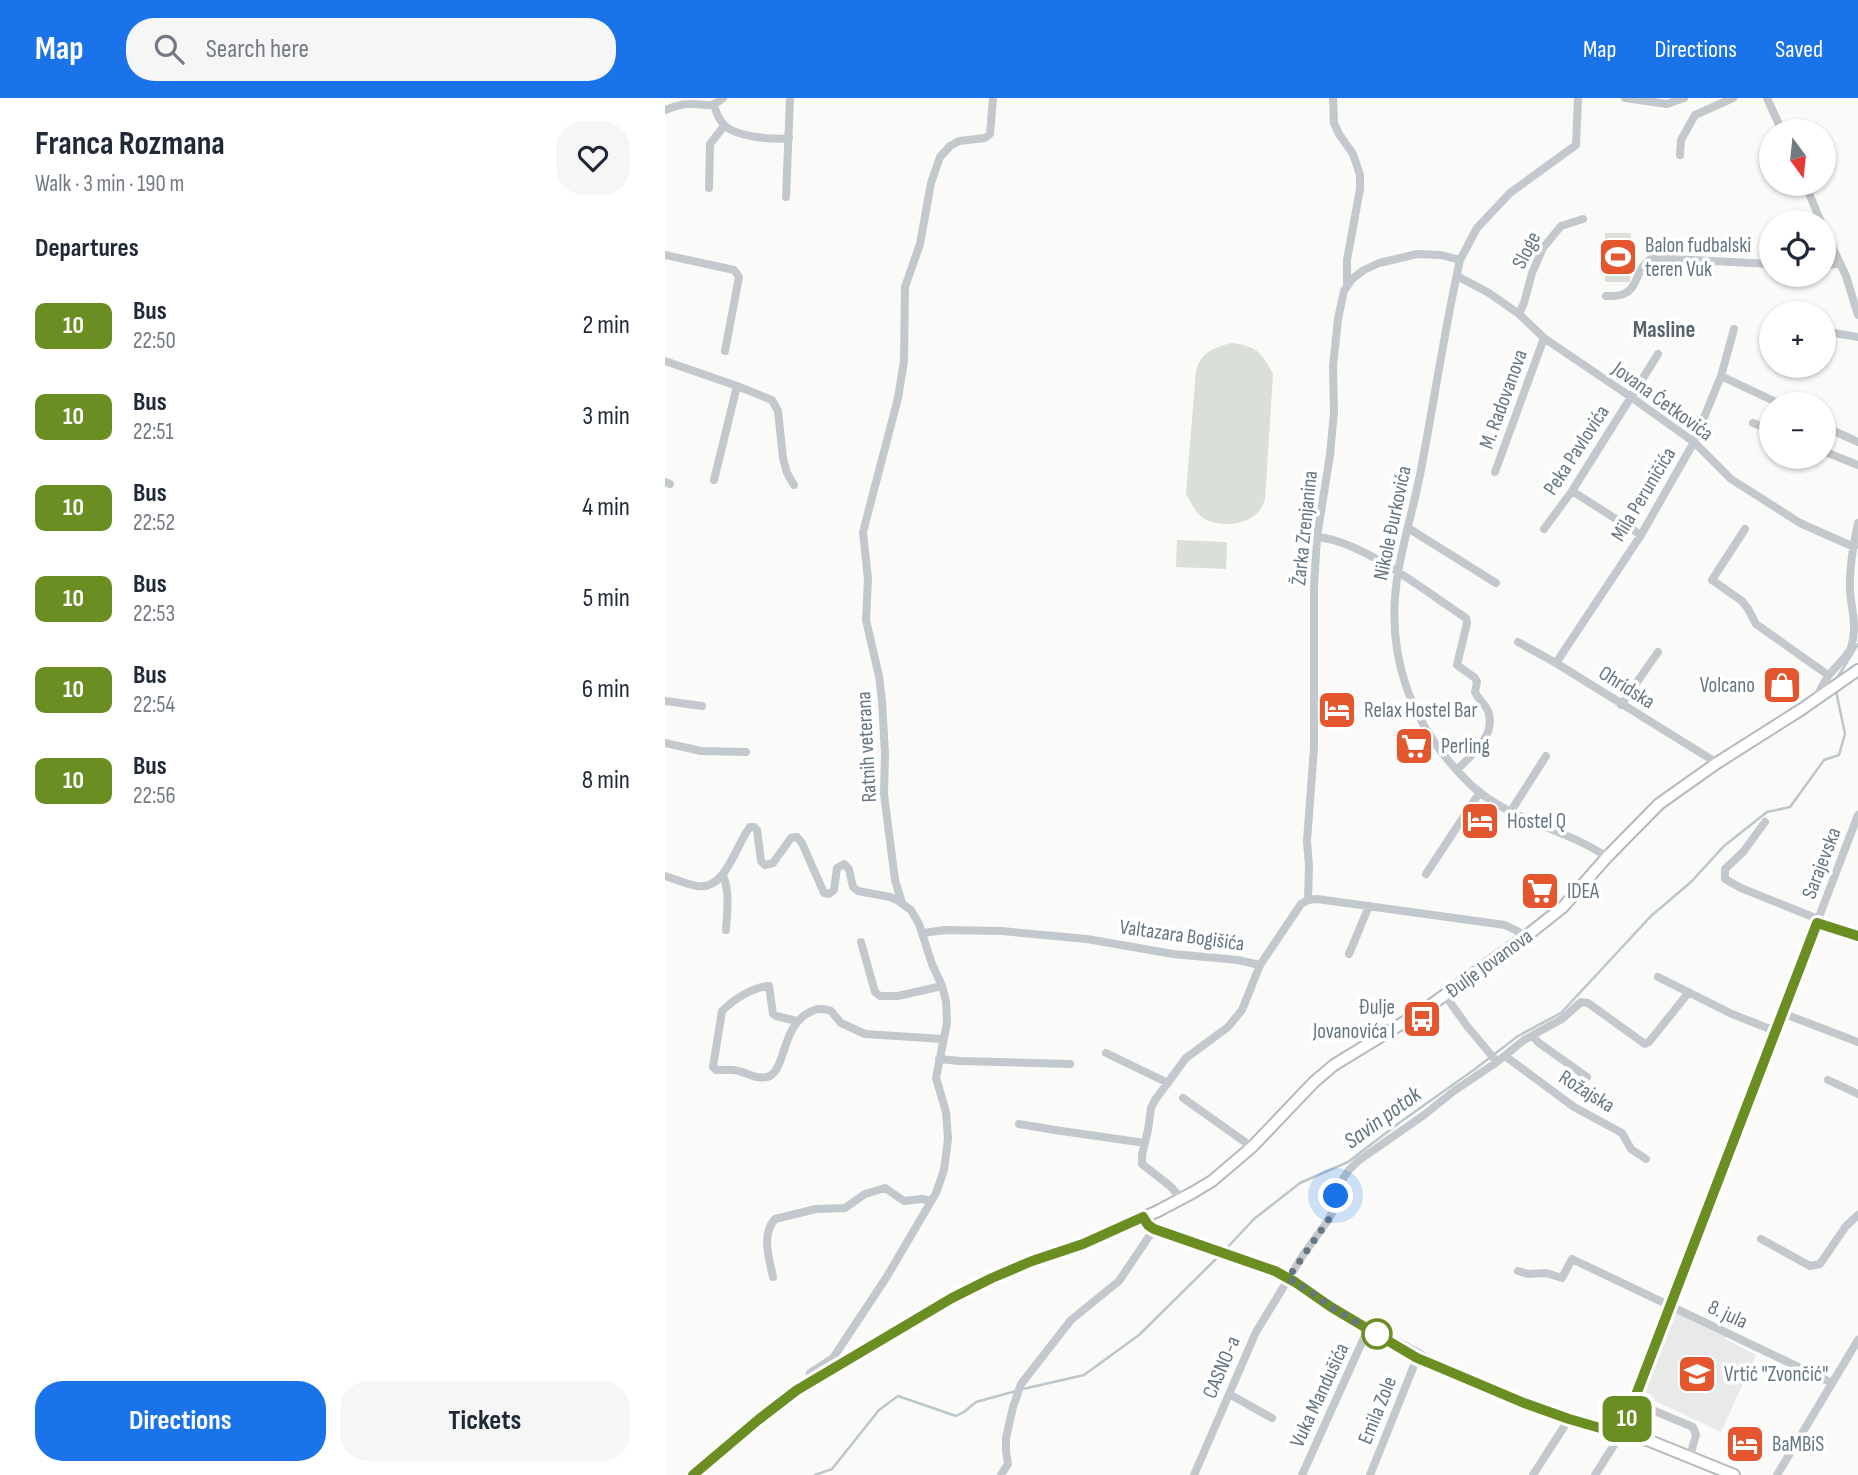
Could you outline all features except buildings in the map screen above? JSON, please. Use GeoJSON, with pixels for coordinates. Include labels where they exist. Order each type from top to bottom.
{"type":"FeatureCollection","features":[{"type":"Feature","properties":{"kind":"street"},"geometry":{"type":"LineString","coordinates":[[665,110],[688,104],[714,105],[723,98]]}},
{"type":"Feature","properties":{"kind":"street"},"geometry":{"type":"LineString","coordinates":[[786,197],[790,98]]}},
{"type":"Feature","properties":{"kind":"street","name":"Ratnih veterana"},"geometry":{"type":"LineString","coordinates":[[810,1383],[810,1373],[832,1358],[886,1278],[931,1201],[941,1182],[948,1139],[946,1112],[936,1078],[947,1023],[946,1002],[943,986],[932,964],[923,933],[911,910],[902,903],[895,880],[884,794],[883,701],[866,620],[868,579],[863,531],[898,398],[904,361],[905,287],[920,244],[931,183],[940,157],[950,146],[958,141],[985,138],[990,134],[993,98]]}},
{"type":"Feature","properties":{"kind":"street","name":"Žarka Zrenjanina"},"geometry":{"type":"LineString","coordinates":[[1308,900],[1307,841],[1314,748],[1314,587],[1317,537],[1330,455],[1334,412],[1333,366],[1338,319],[1347,285],[1347,260],[1360,190],[1360,175],[1353,154],[1334,123],[1333,98]]}},
{"type":"Feature","properties":{"kind":"street","name":"Nikole Đurkovića"},"geometry":{"type":"LineString","coordinates":[[1578,98],[1576,145],[1510,193],[1477,228],[1460,260],[1420,479],[1398,573],[1394,637],[1404,684],[1418,714],[1457,770],[1480,792],[1511,811],[1591,847],[1607,857]]}},
{"type":"Feature","properties":{"kind":"street"},"geometry":{"type":"LineString","coordinates":[[1625,98],[1667,103],[1684,98]]}},
{"type":"Feature","properties":{"kind":"street"},"geometry":{"type":"LineString","coordinates":[[1680,155],[1681,140],[1695,115],[1733,98]]}},
{"type":"Feature","properties":{"kind":"street"},"geometry":{"type":"LineString","coordinates":[[1771,99],[1778,119]]}},
{"type":"Feature","properties":{"kind":"street"},"geometry":{"type":"LineString","coordinates":[[714,105],[724,126],[750,136],[789,138]]}},
{"type":"Feature","properties":{"kind":"street"},"geometry":{"type":"LineString","coordinates":[[709,188],[710,144],[724,126]]}},
{"type":"Feature","properties":{"kind":"street","name":"Sloge"},"geometry":{"type":"LineString","coordinates":[[1519,314],[1543,248],[1560,226],[1583,219]]}},
{"type":"Feature","properties":{"kind":"street"},"geometry":{"type":"LineString","coordinates":[[1347,285],[1364,270],[1389,260],[1417,254],[1460,260]]}},
{"type":"Feature","properties":{"kind":"street"},"geometry":{"type":"LineString","coordinates":[[665,255],[734,270],[737,273],[739,277],[725,351]]}},
{"type":"Feature","properties":{"kind":"street"},"geometry":{"type":"LineString","coordinates":[[1836,257],[1846,276],[1858,315]]}},
{"type":"Feature","properties":{"kind":"street"},"geometry":{"type":"LineString","coordinates":[[1606,296],[1619,297],[1630,291],[1647,261],[1653,258],[1759,263]]}},
{"type":"Feature","properties":{"kind":"street"},"geometry":{"type":"LineString","coordinates":[[1846,276],[1858,272]]}},
{"type":"Feature","properties":{"kind":"street","name":"Jovana Ćetkovića"},"geometry":{"type":"LineString","coordinates":[[1457,276],[1489,293],[1519,314],[1544,338],[1694,442],[1731,479],[1800,523],[1854,547]]}},
{"type":"Feature","properties":{"kind":"street","name":"Mila Peruničića"},"geometry":{"type":"LineString","coordinates":[[1556,663],[1641,535],[1694,442],[1721,376],[1734,329]]}},
{"type":"Feature","properties":{"kind":"street"},"geometry":{"type":"LineString","coordinates":[[1836,333],[1858,337]]}},
{"type":"Feature","properties":{"kind":"street","name":"M. Radovanova"},"geometry":{"type":"LineString","coordinates":[[1495,472],[1544,338]]}},
{"type":"Feature","properties":{"kind":"street","name":"Peka Pavlovića"},"geometry":{"type":"LineString","coordinates":[[1544,529],[1572,491],[1657,354]]}},
{"type":"Feature","properties":{"kind":"street"},"geometry":{"type":"LineString","coordinates":[[665,361],[772,400],[776,405],[783,458],[794,485]]}},
{"type":"Feature","properties":{"kind":"street"},"geometry":{"type":"LineString","coordinates":[[1721,376],[1759,394]]}},
{"type":"Feature","properties":{"kind":"street"},"geometry":{"type":"LineString","coordinates":[[714,480],[737,386]]}},
{"type":"Feature","properties":{"kind":"street"},"geometry":{"type":"LineString","coordinates":[[1753,423],[1759,425]]}},
{"type":"Feature","properties":{"kind":"street"},"geometry":{"type":"LineString","coordinates":[[1836,432],[1858,442]]}},
{"type":"Feature","properties":{"kind":"street"},"geometry":{"type":"LineString","coordinates":[[1836,456],[1858,465]]}},
{"type":"Feature","properties":{"kind":"street"},"geometry":{"type":"LineString","coordinates":[[1572,491],[1641,535]]}},
{"type":"Feature","properties":{"kind":"street"},"geometry":{"type":"LineString","coordinates":[[1821,694],[1828,676],[1851,648],[1857,633],[1850,590],[1858,523]]}},
{"type":"Feature","properties":{"kind":"street"},"geometry":{"type":"LineString","coordinates":[[1408,528],[1496,583]]}},
{"type":"Feature","properties":{"kind":"street"},"geometry":{"type":"LineString","coordinates":[[1745,529],[1712,580],[1742,601],[1756,624],[1828,676]]}},
{"type":"Feature","properties":{"kind":"street"},"geometry":{"type":"LineString","coordinates":[[1317,537],[1349,545],[1398,573],[1466,618],[1457,665],[1475,678],[1475,692],[1484,704],[1490,720],[1489,731],[1483,742],[1457,770]]}},
{"type":"Feature","properties":{"kind":"street","name":"Ohridska"},"geometry":{"type":"LineString","coordinates":[[1518,642],[1717,763]]}},
{"type":"Feature","properties":{"kind":"street"},"geometry":{"type":"LineString","coordinates":[[1621,705],[1658,652]]}},
{"type":"Feature","properties":{"kind":"street","name":"Đulje Jovanova"},"geometry":{"type":"LineString","coordinates":[[693,1475],[758,1420],[810,1383],[952,1298],[1032,1261],[1083,1244],[1143,1217],[1212,1181],[1252,1147],[1323,1074],[1341,1060],[1425,1010],[1563,906],[1660,804],[1858,670]]}},
{"type":"Feature","properties":{"kind":"street"},"geometry":{"type":"LineString","coordinates":[[665,701],[702,706]]}},
{"type":"Feature","properties":{"kind":"street"},"geometry":{"type":"LineString","coordinates":[[665,743],[701,751],[746,752]]}},
{"type":"Feature","properties":{"kind":"street"},"geometry":{"type":"LineString","coordinates":[[1511,811],[1546,756]]}},
{"type":"Feature","properties":{"kind":"street"},"geometry":{"type":"LineString","coordinates":[[1426,874],[1480,792]]}},
{"type":"Feature","properties":{"kind":"street","name":"Sarajevska"},"geometry":{"type":"LineString","coordinates":[[1621,1434],[1858,815]]}},
{"type":"Feature","properties":{"kind":"street"},"geometry":{"type":"LineString","coordinates":[[1765,822],[1725,869],[1724,879],[1817,921],[1858,936]]}},
{"type":"Feature","properties":{"kind":"street"},"geometry":{"type":"LineString","coordinates":[[665,876],[702,887],[715,883],[723,875],[748,829],[752,827],[757,830],[761,861],[764,864],[771,864],[789,839],[797,837],[824,893],[829,894],[834,890],[837,868],[844,864],[849,869],[853,887],[858,891],[890,897],[902,903]]}},
{"type":"Feature","properties":{"kind":"street"},"geometry":{"type":"LineString","coordinates":[[723,875],[728,898],[726,930]]}},
{"type":"Feature","properties":{"kind":"street"},"geometry":{"type":"LineString","coordinates":[[1308,900],[1317,899],[1505,925],[1525,937]]}},
{"type":"Feature","properties":{"kind":"street","name":"Valtazara Bogišića"},"geometry":{"type":"LineString","coordinates":[[923,933],[963,930],[1026,933],[1087,939],[1260,965],[1297,908],[1308,900]]}},
{"type":"Feature","properties":{"kind":"street"},"geometry":{"type":"LineString","coordinates":[[1349,954],[1369,906]]}},
{"type":"Feature","properties":{"kind":"street"},"geometry":{"type":"LineString","coordinates":[[861,942],[875,992],[880,996],[898,996],[943,986]]}},
{"type":"Feature","properties":{"kind":"street"},"geometry":{"type":"LineString","coordinates":[[1182,1199],[1142,1164],[1151,1108],[1166,1082],[1185,1058],[1228,1027],[1242,1010],[1260,965]]}},
{"type":"Feature","properties":{"kind":"street"},"geometry":{"type":"LineString","coordinates":[[1658,977],[1732,1014],[1775,1031]]}},
{"type":"Feature","properties":{"kind":"street"},"geometry":{"type":"LineString","coordinates":[[797,1021],[773,1014],[769,986],[747,993],[722,1011],[713,1067],[716,1070],[740,1071],[758,1078],[771,1075],[777,1069],[797,1021],[808,1013],[823,1009],[831,1011],[841,1023],[865,1034],[943,1040]]}},
{"type":"Feature","properties":{"kind":"street","name":"CASNO-a"},"geometry":{"type":"LineString","coordinates":[[1194,1475],[1256,1332],[1288,1278],[1329,1219],[1340,1183],[1349,1170],[1454,1091],[1493,1058],[1505,1056],[1524,1040],[1562,1019],[1579,1004],[1588,1003],[1642,1043],[1647,1043],[1689,992]]}},
{"type":"Feature","properties":{"kind":"street"},"geometry":{"type":"LineString","coordinates":[[1445,995],[1493,1058]]}},
{"type":"Feature","properties":{"kind":"street"},"geometry":{"type":"LineString","coordinates":[[1782,1013],[1858,1042]]}},
{"type":"Feature","properties":{"kind":"street"},"geometry":{"type":"LineString","coordinates":[[1532,1036],[1539,1044],[1587,1077]]}},
{"type":"Feature","properties":{"kind":"street"},"geometry":{"type":"LineString","coordinates":[[1105,1053],[1166,1082]]}},
{"type":"Feature","properties":{"kind":"street","name":"Rožajska"},"geometry":{"type":"LineString","coordinates":[[1505,1056],[1574,1107],[1622,1133],[1631,1149],[1646,1159]]}},
{"type":"Feature","properties":{"kind":"street"},"geometry":{"type":"LineString","coordinates":[[939,1059],[1070,1064]]}},
{"type":"Feature","properties":{"kind":"street"},"geometry":{"type":"LineString","coordinates":[[1828,1080],[1858,1094]]}},
{"type":"Feature","properties":{"kind":"street"},"geometry":{"type":"LineString","coordinates":[[1183,1098],[1252,1147]]}},
{"type":"Feature","properties":{"kind":"street"},"geometry":{"type":"LineString","coordinates":[[1019,1124],[1145,1143]]}},
{"type":"Feature","properties":{"kind":"street"},"geometry":{"type":"LineString","coordinates":[[773,1277],[767,1252],[768,1237],[775,1219],[816,1209],[845,1208],[865,1194],[885,1188],[904,1201],[931,1201]]}},
{"type":"Feature","properties":{"kind":"street"},"geometry":{"type":"LineString","coordinates":[[1761,1239],[1814,1267],[1820,1264],[1846,1226],[1858,1215]]}},
{"type":"Feature","properties":{"kind":"street"},"geometry":{"type":"LineString","coordinates":[[1143,1217],[1154,1229],[1264,1266],[1288,1278],[1417,1358],[1524,1403],[1569,1419],[1650,1441],[1734,1475]]}},
{"type":"Feature","properties":{"kind":"street"},"geometry":{"type":"LineString","coordinates":[[1001,1475],[1008,1464],[1006,1438],[1020,1388],[1071,1320],[1119,1281],[1154,1229]]}},
{"type":"Feature","properties":{"kind":"street","name":"8. jula"},"geometry":{"type":"LineString","coordinates":[[1518,1271],[1546,1273],[1562,1278],[1572,1259],[1832,1383]]}},
{"type":"Feature","properties":{"kind":"street","name":"Vuka Mandušića"},"geometry":{"type":"LineString","coordinates":[[1301,1475],[1368,1329]]}},
{"type":"Feature","properties":{"kind":"street"},"geometry":{"type":"LineString","coordinates":[[1777,1475],[1858,1340]]}},
{"type":"Feature","properties":{"kind":"street","name":"Emila Zole"},"geometry":{"type":"LineString","coordinates":[[1370,1475],[1417,1358]]}},
{"type":"Feature","properties":{"kind":"street"},"geometry":{"type":"LineString","coordinates":[[1229,1394],[1272,1418]]}},
{"type":"Feature","properties":{"kind":"street"},"geometry":{"type":"LineString","coordinates":[[1633,1402],[1693,1427],[1696,1435],[1689,1456]]}},
{"type":"Feature","properties":{"kind":"street"},"geometry":{"type":"LineString","coordinates":[[1533,1475],[1569,1419]]}},
{"type":"Feature","properties":{"kind":"street"},"geometry":{"type":"LineString","coordinates":[[1595,1475],[1621,1434]]}},
{"type":"Feature","properties":{"kind":"shaded area","name":"Balon fudbalski teren Vuk"},"geometry":{"type":"Polygon","coordinates":[[[1605,233],[1631,233],[1630,282],[1605,282],[1605,233]]]}},
{"type":"Feature","properties":{"kind":"shaded area"},"geometry":{"type":"Polygon","coordinates":[[[1231,343],[1257,351],[1273,374],[1265,500],[1251,518],[1239,523],[1225,524],[1203,518],[1186,493],[1196,370],[1205,354],[1231,343]]]}},
{"type":"Feature","properties":{"kind":"shaded area"},"geometry":{"type":"Polygon","coordinates":[[[1177,540],[1227,542],[1226,569],[1176,567],[1177,540]]]}},
{"type":"Feature","properties":{"kind":"shaded area","name":"Vrtić \"Zvončić\""},"geometry":{"type":"Polygon","coordinates":[[[1675,1308],[1726,1333],[1725,1339],[1756,1355],[1721,1432],[1639,1393],[1675,1308]]]}},
{"type":"Feature","properties":{"kind":"waterway","name":"Savin potok"},"geometry":{"type":"LineString","coordinates":[[1837,678],[1858,644]]}},
{"type":"Feature","properties":{"kind":"waterway","name":"Savin potok"},"geometry":{"type":"LineString","coordinates":[[1225,1250],[1254,1219],[1300,1183],[1348,1162],[1518,1036],[1561,1013],[1651,916],[1691,882],[1724,846],[1767,812],[1790,807],[1824,760],[1839,755],[1845,734],[1836,691]]}},
{"type":"Feature","properties":{"kind":"waterway","name":"Savin potok"},"geometry":{"type":"LineString","coordinates":[[1023,1389],[1084,1375],[1139,1335],[1220,1255]]}},
{"type":"Feature","properties":{"kind":"waterway","name":"Savin potok"},"geometry":{"type":"LineString","coordinates":[[815,1475],[832,1469],[879,1410],[898,1396],[956,1416],[976,1402],[1016,1391]]}},
{"type":"Feature","properties":{"kind":"bus line","name":"10"},"geometry":{"type":"LineString","coordinates":[[693,1475],[797,1390],[952,1298],[1032,1261],[1083,1244],[1143,1217],[1154,1229],[1283,1275],[1417,1358],[1524,1403],[1621,1434],[1817,923],[1858,936]]}},
{"type":"Feature","properties":{"kind":"place","name":"Balon fudbalski teren Vuk"},"geometry":{"type":"Point","coordinates":[1618,257]}},
{"type":"Feature","properties":{"kind":"place","name":"Volcano"},"geometry":{"type":"Point","coordinates":[1782,685]}},
{"type":"Feature","properties":{"kind":"place","name":"Relax Hostel Bar"},"geometry":{"type":"Point","coordinates":[1337,710]}},
{"type":"Feature","properties":{"kind":"place","name":"Perling"},"geometry":{"type":"Point","coordinates":[1414,746]}},
{"type":"Feature","properties":{"kind":"place","name":"Hostel Q"},"geometry":{"type":"Point","coordinates":[1480,821]}},
{"type":"Feature","properties":{"kind":"place","name":"IDEA"},"geometry":{"type":"Point","coordinates":[1540,891]}},
{"type":"Feature","properties":{"kind":"place","name":"Đulje Jovanovića I"},"geometry":{"type":"Point","coordinates":[1422,1019]}},
{"type":"Feature","properties":{"kind":"place","name":"Vrtić \"Zvončić\""},"geometry":{"type":"Point","coordinates":[1697,1374]}},
{"type":"Feature","properties":{"kind":"place","name":"BaMBiS"},"geometry":{"type":"Point","coordinates":[1745,1444]}},
{"type":"Feature","properties":{"kind":"district","name":"Masline"},"geometry":{"type":"Point","coordinates":[1664,329]}},
{"type":"Feature","properties":{"kind":"route"},"geometry":{"type":"LineString","coordinates":[[1336,1196],[1329,1219],[1288,1278],[1385,1339],[1377,1334]]}}]}
